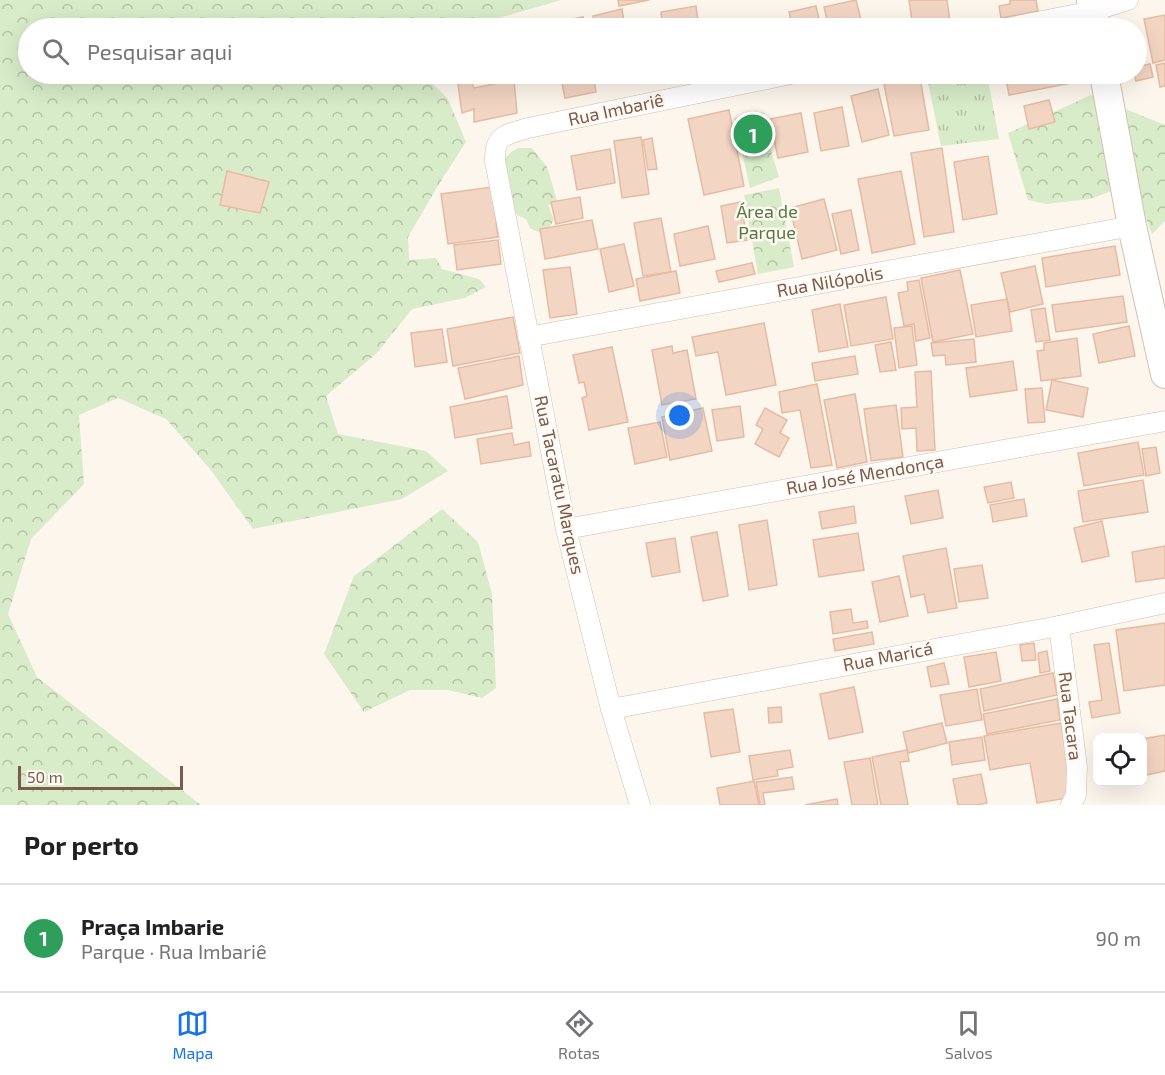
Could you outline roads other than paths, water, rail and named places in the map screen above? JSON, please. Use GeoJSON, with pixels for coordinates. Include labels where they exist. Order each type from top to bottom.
{"type":"FeatureCollection","features":[{"type":"Feature","properties":{"kind":"street"},"geometry":{"type":"LineString","coordinates":[[1064,18],[1093,13],[1128,0]]}},
{"type":"Feature","properties":{"kind":"street","name":"Rua Imbariê"},"geometry":{"type":"LineString","coordinates":[[495,161],[495,147],[500,139],[528,128],[742,84]]}},
{"type":"Feature","properties":{"kind":"street"},"geometry":{"type":"LineString","coordinates":[[1106,84],[1132,226],[1165,374]]}},
{"type":"Feature","properties":{"kind":"street","name":"Rua Tacaratu Marques"},"geometry":{"type":"LineString","coordinates":[[495,161],[566,529],[611,709],[640,805]]}},
{"type":"Feature","properties":{"kind":"street","name":"Rua Nilópolis"},"geometry":{"type":"LineString","coordinates":[[528,338],[1132,226]]}},
{"type":"Feature","properties":{"kind":"street","name":"Rua José Mendonça"},"geometry":{"type":"LineString","coordinates":[[566,529],[1165,421]]}},
{"type":"Feature","properties":{"kind":"street","name":"Rua Maricá"},"geometry":{"type":"LineString","coordinates":[[611,709],[1059,626],[1165,603]]}},
{"type":"Feature","properties":{"kind":"street","name":"Rua Tacara"},"geometry":{"type":"LineString","coordinates":[[1059,626],[1077,767],[1076,795],[1071,805]]}},
{"type":"Feature","properties":{"kind":"place","name":"Praça Imbarie"},"geometry":{"type":"Point","coordinates":[753,134]}},
{"type":"Feature","properties":{"kind":"park label","name":"Área de Parque"},"geometry":{"type":"Point","coordinates":[767,222]}}]}
